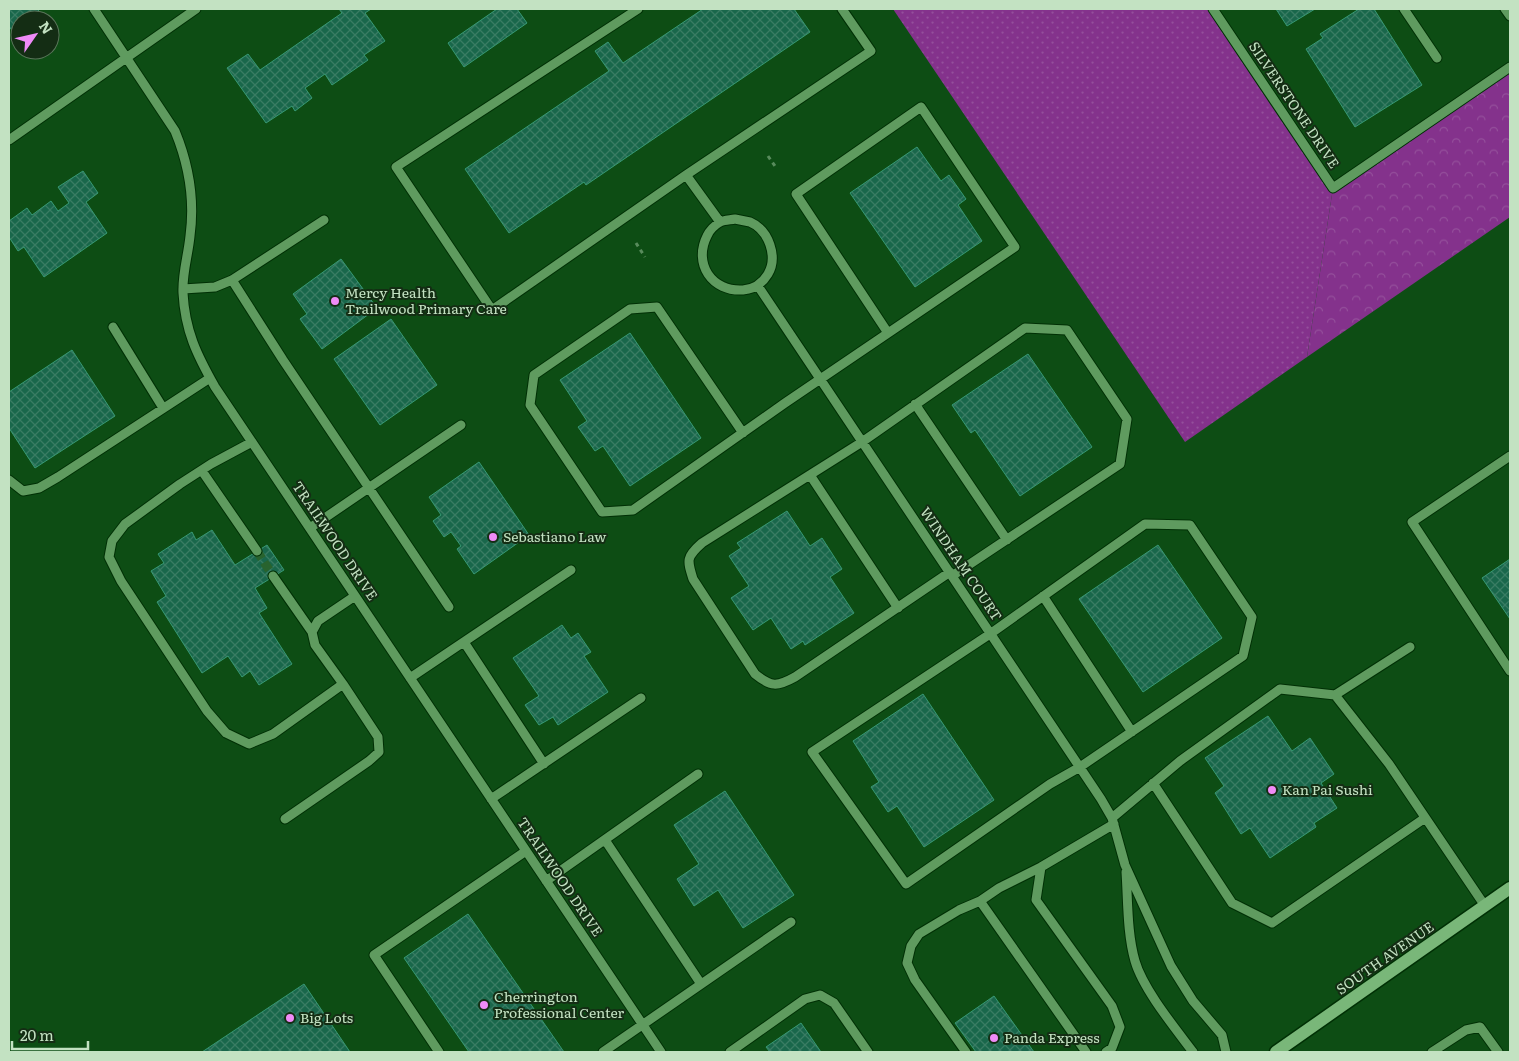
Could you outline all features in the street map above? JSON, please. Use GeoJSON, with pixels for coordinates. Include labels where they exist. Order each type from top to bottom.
{"type":"FeatureCollection","features":[{"type":"Feature","properties":{"kind":"main road","name":"SOUTH AVENUE"},"geometry":{"type":"LineString","coordinates":[[1276,1052],[1510,888]]}},
{"type":"Feature","properties":{"kind":"street","name":"TRAILWOOD DRIVE"},"geometry":{"type":"LineString","coordinates":[[94,9],[175,131],[183,151],[188,169],[192,214],[184,268],[183,289],[189,331],[194,348],[210,378],[661,1052]]}},
{"type":"Feature","properties":{"kind":"street"},"geometry":{"type":"LineString","coordinates":[[9,140],[196,9]]}},
{"type":"Feature","properties":{"kind":"street"},"geometry":{"type":"LineString","coordinates":[[638,9],[396,167],[492,310],[686,176],[871,52],[842,9]]}},
{"type":"Feature","properties":{"kind":"street","name":"SILVERSTONE DRIVE"},"geometry":{"type":"LineString","coordinates":[[1212,9],[1333,188],[1510,67]]}},
{"type":"Feature","properties":{"kind":"street"},"geometry":{"type":"LineString","coordinates":[[1404,9],[1437,58]]}},
{"type":"Feature","properties":{"kind":"street"},"geometry":{"type":"LineString","coordinates":[[1506,9],[1510,16]]}},
{"type":"Feature","properties":{"kind":"street"},"geometry":{"type":"LineString","coordinates":[[743,432],[657,307],[630,308],[534,375],[530,405],[602,512],[633,510],[743,432],[1015,247],[921,107],[796,194],[888,333]]}},
{"type":"Feature","properties":{"kind":"street"},"geometry":{"type":"LineString","coordinates":[[686,176],[720,222]]}},
{"type":"Feature","properties":{"kind":"street"},"geometry":{"type":"LineString","coordinates":[[735,219],[751,223],[760,229],[770,242],[772,258],[768,274],[758,286],[750,289],[735,290],[718,285],[707,274],[702,260],[702,245],[709,232],[720,222],[735,219]]}},
{"type":"Feature","properties":{"kind":"street"},"geometry":{"type":"LineString","coordinates":[[183,289],[215,286],[232,280],[324,220]]}},
{"type":"Feature","properties":{"kind":"street"},"geometry":{"type":"LineString","coordinates":[[232,280],[283,360],[449,607]]}},
{"type":"Feature","properties":{"kind":"street","name":"WINDHAM COURT"},"geometry":{"type":"LineString","coordinates":[[758,286],[1080,767],[1113,821],[1125,864],[1171,966],[1193,1001],[1222,1035],[1226,1052]]}},
{"type":"Feature","properties":{"kind":"street"},"geometry":{"type":"LineString","coordinates":[[113,327],[163,408]]}},
{"type":"Feature","properties":{"kind":"street"},"geometry":{"type":"LineString","coordinates":[[1025,328],[1066,330],[1127,419],[1120,464],[1007,540],[951,574],[782,684],[768,684],[755,674],[693,579],[688,563],[691,552],[702,543],[862,442],[915,404],[1025,328]]}},
{"type":"Feature","properties":{"kind":"street"},"geometry":{"type":"LineString","coordinates":[[9,480],[23,491],[38,488],[58,477],[210,378]]}},
{"type":"Feature","properties":{"kind":"street"},"geometry":{"type":"LineString","coordinates":[[915,404],[1007,540]]}},
{"type":"Feature","properties":{"kind":"street"},"geometry":{"type":"LineString","coordinates":[[310,528],[461,425]]}},
{"type":"Feature","properties":{"kind":"street"},"geometry":{"type":"LineString","coordinates":[[252,442],[202,471],[125,524],[112,540],[109,557],[126,590],[207,712],[226,733],[249,744],[273,734],[343,684]]}},
{"type":"Feature","properties":{"kind":"street"},"geometry":{"type":"LineString","coordinates":[[1510,456],[1412,522],[1510,671]]}},
{"type":"Feature","properties":{"kind":"street"},"geometry":{"type":"LineString","coordinates":[[202,471],[256,552]]}},
{"type":"Feature","properties":{"kind":"street"},"geometry":{"type":"LineString","coordinates":[[810,475],[898,608]]}},
{"type":"Feature","properties":{"kind":"street"},"geometry":{"type":"LineString","coordinates":[[1145,524],[1190,525],[1252,617],[1243,656],[1080,767],[1050,784],[906,884],[812,752],[990,634],[1043,596],[1145,524]]}},
{"type":"Feature","properties":{"kind":"street"},"geometry":{"type":"LineString","coordinates":[[410,678],[571,570]]}},
{"type":"Feature","properties":{"kind":"street"},"geometry":{"type":"LineString","coordinates":[[273,576],[312,632],[315,645],[378,737],[379,752],[369,761],[285,819]]}},
{"type":"Feature","properties":{"kind":"street"},"geometry":{"type":"LineString","coordinates":[[312,632],[318,621],[355,596]]}},
{"type":"Feature","properties":{"kind":"street"},"geometry":{"type":"LineString","coordinates":[[1043,596],[1132,732]]}},
{"type":"Feature","properties":{"kind":"street"},"geometry":{"type":"LineString","coordinates":[[464,642],[544,764]]}},
{"type":"Feature","properties":{"kind":"street"},"geometry":{"type":"LineString","coordinates":[[966,1052],[915,980],[907,963],[910,946],[919,934],[959,910],[980,901],[999,888],[1041,867],[1113,821],[1153,783],[1180,761],[1280,689],[1335,695],[1410,647]]}},
{"type":"Feature","properties":{"kind":"street"},"geometry":{"type":"LineString","coordinates":[[1335,695],[1389,764],[1485,906]]}},
{"type":"Feature","properties":{"kind":"street"},"geometry":{"type":"LineString","coordinates":[[492,800],[641,698]]}},
{"type":"Feature","properties":{"kind":"street"},"geometry":{"type":"LineString","coordinates":[[546,881],[698,774]]}},
{"type":"Feature","properties":{"kind":"street"},"geometry":{"type":"LineString","coordinates":[[1153,783],[1232,903],[1272,923],[1425,818]]}},
{"type":"Feature","properties":{"kind":"street"},"geometry":{"type":"LineString","coordinates":[[605,840],[702,984]]}},
{"type":"Feature","properties":{"kind":"street"},"geometry":{"type":"LineString","coordinates":[[439,1052],[374,955],[526,851]]}},
{"type":"Feature","properties":{"kind":"street","name":"WINDHAM COURT"},"geometry":{"type":"LineString","coordinates":[[1125,864],[1131,944],[1136,963],[1149,990],[1193,1052]]}},
{"type":"Feature","properties":{"kind":"street"},"geometry":{"type":"LineString","coordinates":[[1041,867],[1036,900],[1112,1006],[1120,1027],[1112,1048],[1106,1052]]}},
{"type":"Feature","properties":{"kind":"street"},"geometry":{"type":"LineString","coordinates":[[980,901],[1086,1052]]}},
{"type":"Feature","properties":{"kind":"street"},"geometry":{"type":"LineString","coordinates":[[603,1052],[791,922]]}},
{"type":"Feature","properties":{"kind":"street"},"geometry":{"type":"LineString","coordinates":[[736,1050],[805,999],[820,995],[834,1003],[868,1052]]}},
{"type":"Feature","properties":{"kind":"street"},"geometry":{"type":"LineString","coordinates":[[1432,1052],[1466,1030],[1480,1026],[1498,1052]]}},
{"type":"Feature","properties":{"kind":"path"},"geometry":{"type":"LineString","coordinates":[[768,156],[775,166]]}},
{"type":"Feature","properties":{"kind":"path"},"geometry":{"type":"LineString","coordinates":[[636,243],[645,257]]}},
{"type":"Feature","properties":{"kind":"green space"},"geometry":{"type":"Polygon","coordinates":[[[893,9],[1213,9],[1333,188],[1307,357],[1185,442],[893,9]]]}},
{"type":"Feature","properties":{"kind":"green space"},"geometry":{"type":"Polygon","coordinates":[[[1510,67],[1510,217],[1307,357],[1333,188],[1510,67]]]}},
{"type":"Feature","properties":{"kind":"building"},"geometry":{"type":"Polygon","coordinates":[[[9,9],[38,10],[10,10],[10,28],[9,9]]]}},
{"type":"Feature","properties":{"kind":"building"},"geometry":{"type":"Polygon","coordinates":[[[339,9],[371,9],[365,13],[385,41],[364,55],[368,60],[332,85],[325,74],[305,88],[312,98],[295,111],[292,106],[266,123],[227,68],[248,54],[260,70],[342,13],[339,9]]]}},
{"type":"Feature","properties":{"kind":"building"},"geometry":{"type":"Polygon","coordinates":[[[497,9],[517,9],[527,23],[464,67],[448,43],[497,9]]]}},
{"type":"Feature","properties":{"kind":"building"},"geometry":{"type":"Polygon","coordinates":[[[703,9],[794,9],[810,32],[586,185],[584,182],[509,233],[465,169],[609,71],[595,51],[608,42],[623,63],[703,9]]]}},
{"type":"Feature","properties":{"kind":"building"},"geometry":{"type":"Polygon","coordinates":[[[1276,9],[1315,9],[1287,26],[1276,9]]]}},
{"type":"Feature","properties":{"kind":"building"},"geometry":{"type":"Polygon","coordinates":[[[1359,9],[1374,9],[1422,85],[1355,127],[1306,49],[1323,38],[1320,34],[1359,9]]]}},
{"type":"Feature","properties":{"kind":"building"},"geometry":{"type":"Polygon","coordinates":[[[917,147],[941,181],[949,175],[966,199],[958,205],[982,241],[915,287],[850,193],[917,147]]]}},
{"type":"Feature","properties":{"kind":"building"},"geometry":{"type":"Polygon","coordinates":[[[83,171],[98,193],[86,202],[107,233],[44,277],[24,247],[18,251],[9,237],[9,221],[27,208],[32,215],[51,201],[58,211],[69,203],[58,187],[83,171]]]}},
{"type":"Feature","properties":{"kind":"building","name":"Mercy Health Trailwood Primary Care"},"geometry":{"type":"Polygon","coordinates":[[[341,259],[377,308],[322,349],[300,319],[307,314],[293,294],[341,259]]]}},
{"type":"Feature","properties":{"kind":"building"},"geometry":{"type":"Polygon","coordinates":[[[391,319],[437,385],[380,425],[334,359],[391,319]]]}},
{"type":"Feature","properties":{"kind":"building"},"geometry":{"type":"Polygon","coordinates":[[[630,333],[701,438],[630,486],[603,446],[595,451],[578,427],[587,421],[560,380],[630,333]]]}},
{"type":"Feature","properties":{"kind":"building"},"geometry":{"type":"Polygon","coordinates":[[[72,350],[115,416],[35,468],[9,428],[9,392],[72,350]]]}},
{"type":"Feature","properties":{"kind":"building"},"geometry":{"type":"Polygon","coordinates":[[[1028,354],[1092,447],[1020,496],[975,430],[971,433],[952,405],[1028,354]]]}},
{"type":"Feature","properties":{"kind":"building"},"geometry":{"type":"Polygon","coordinates":[[[479,462],[529,535],[474,574],[457,549],[461,546],[451,532],[444,537],[433,521],[441,515],[429,497],[479,462]]]}},
{"type":"Feature","properties":{"kind":"building"},"geometry":{"type":"Polygon","coordinates":[[[787,511],[810,546],[822,538],[842,569],[830,577],[854,613],[805,645],[803,641],[791,649],[771,618],[753,630],[731,598],[749,586],[729,556],[741,548],[737,543],[787,511]]]}},
{"type":"Feature","properties":{"kind":"building"},"geometry":{"type":"Polygon","coordinates":[[[212,530],[235,565],[267,545],[284,570],[255,588],[267,608],[259,613],[292,664],[259,685],[250,671],[242,677],[228,656],[202,673],[157,602],[166,596],[151,571],[164,563],[158,554],[192,532],[196,540],[212,530]]]}},
{"type":"Feature","properties":{"kind":"building"},"geometry":{"type":"Polygon","coordinates":[[[1158,545],[1222,638],[1143,692],[1079,599],[1158,545]]]}},
{"type":"Feature","properties":{"kind":"building"},"geometry":{"type":"Polygon","coordinates":[[[1510,559],[1510,619],[1482,578],[1510,559]]]}},
{"type":"Feature","properties":{"kind":"building"},"geometry":{"type":"Polygon","coordinates":[[[562,625],[571,638],[578,633],[591,652],[584,656],[608,692],[558,725],[553,717],[539,725],[525,705],[539,696],[513,658],[562,625]]]}},
{"type":"Feature","properties":{"kind":"building"},"geometry":{"type":"Polygon","coordinates":[[[923,694],[994,800],[924,847],[897,806],[888,812],[871,787],[879,782],[853,741],[923,694]]]}},
{"type":"Feature","properties":{"kind":"building","name":"Kan Pai Sushi"},"geometry":{"type":"Polygon","coordinates":[[[1268,716],[1292,751],[1310,738],[1334,774],[1321,783],[1337,808],[1314,823],[1316,827],[1270,858],[1250,828],[1241,834],[1215,793],[1224,786],[1205,758],[1268,716]]]}},
{"type":"Feature","properties":{"kind":"building"},"geometry":{"type":"Polygon","coordinates":[[[725,791],[794,895],[743,928],[718,890],[694,906],[677,879],[699,864],[674,825],[725,791]]]}},
{"type":"Feature","properties":{"kind":"building","name":"Cherrington Professional Center"},"geometry":{"type":"Polygon","coordinates":[[[468,914],[564,1052],[469,1052],[404,958],[468,914]]]}},
{"type":"Feature","properties":{"kind":"building","name":"Big Lots"},"geometry":{"type":"Polygon","coordinates":[[[304,984],[350,1052],[202,1052],[304,984]]]}},
{"type":"Feature","properties":{"kind":"building","name":"Panda Express"},"geometry":{"type":"Polygon","coordinates":[[[994,996],[1034,1052],[976,1052],[955,1023],[994,996]]]}},
{"type":"Feature","properties":{"kind":"building"},"geometry":{"type":"Polygon","coordinates":[[[801,1023],[821,1052],[770,1052],[766,1047],[801,1023]]]}},
{"type":"Feature","properties":{"kind":"tunnel"},"geometry":{"type":"LineString","coordinates":[[257,551],[273,576]]}},
{"type":"Feature","properties":{"kind":"place","name":"Mercy Health Trailwood Primary Care"},"geometry":{"type":"Point","coordinates":[335,301]}},
{"type":"Feature","properties":{"kind":"place","name":"Sebastiano Law"},"geometry":{"type":"Point","coordinates":[493,537]}},
{"type":"Feature","properties":{"kind":"place","name":"Kan Pai Sushi"},"geometry":{"type":"Point","coordinates":[1272,790]}},
{"type":"Feature","properties":{"kind":"place","name":"Cherrington Professional Center"},"geometry":{"type":"Point","coordinates":[484,1005]}},
{"type":"Feature","properties":{"kind":"place","name":"Big Lots"},"geometry":{"type":"Point","coordinates":[290,1018]}},
{"type":"Feature","properties":{"kind":"place","name":"Panda Express"},"geometry":{"type":"Point","coordinates":[994,1038]}}]}
